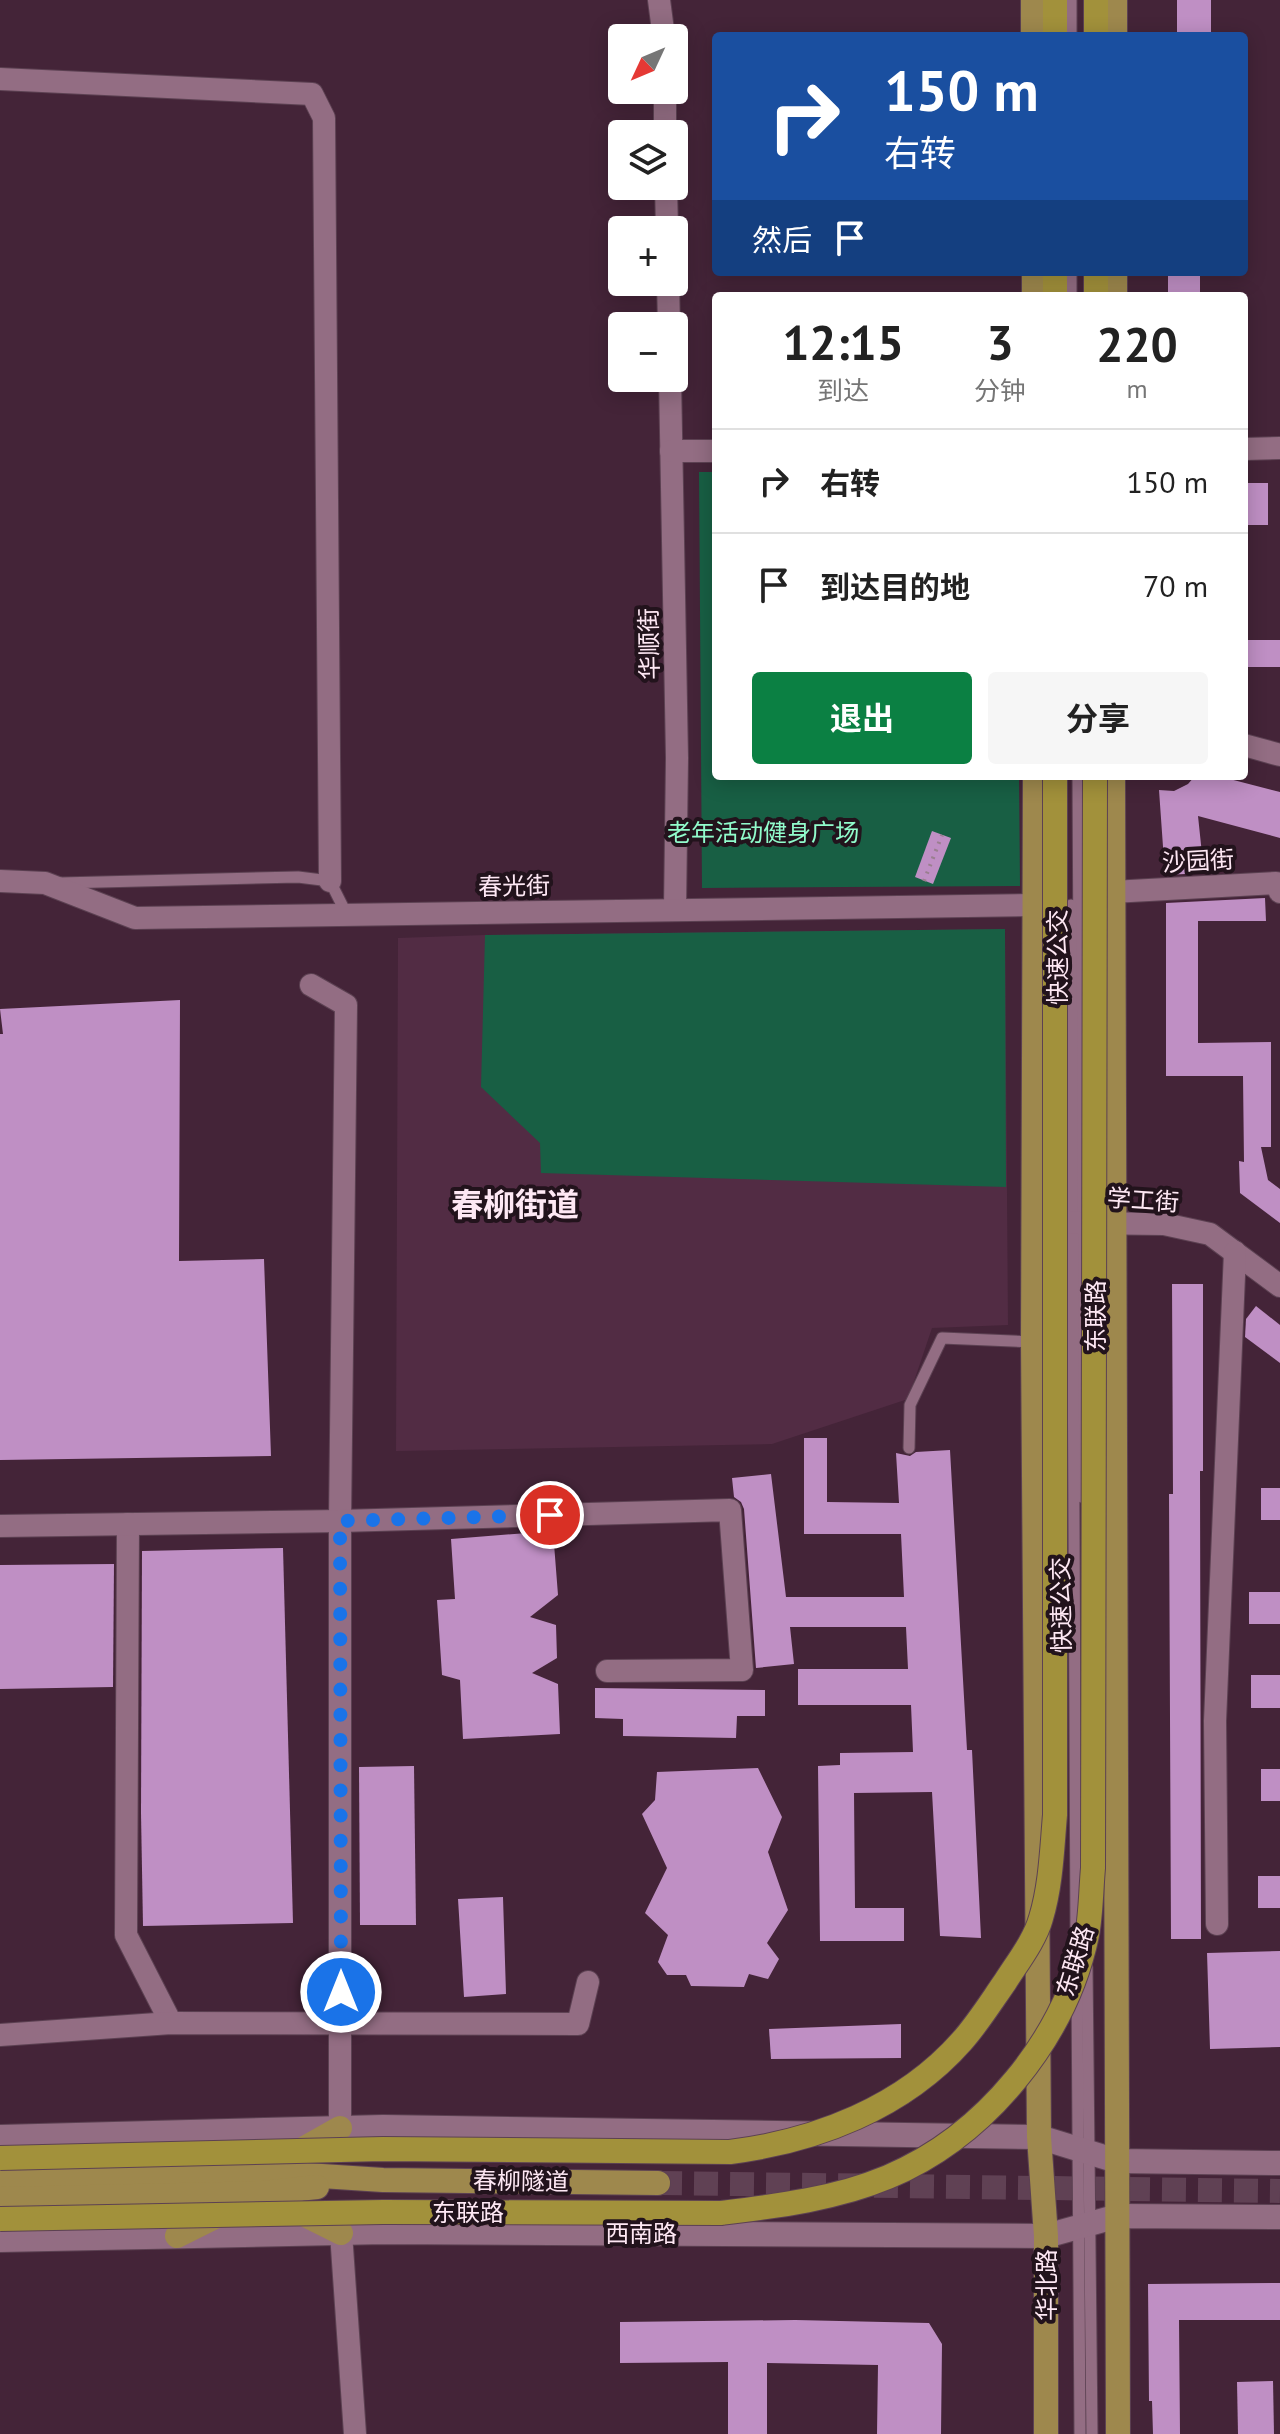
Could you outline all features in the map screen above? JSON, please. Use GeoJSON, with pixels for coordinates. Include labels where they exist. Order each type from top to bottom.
{"type":"FeatureCollection","features":[{"type":"Feature","properties":{"kind":"highway"},"geometry":{"type":"LineString","coordinates":[[1055,0],[1055,32]]}},
{"type":"Feature","properties":{"kind":"highway"},"geometry":{"type":"LineString","coordinates":[[1096,0],[1096,32]]}},
{"type":"Feature","properties":{"kind":"highway","name":"东联路"},"geometry":{"type":"LineString","coordinates":[[0,2158],[383,2149],[730,2152],[771,2147],[865,2114],[918,2081],[963,2041],[1014,1967],[1041,1921],[1050,1873],[1055,1815],[1055,780]]}},
{"type":"Feature","properties":{"kind":"highway","name":"东联路"},"geometry":{"type":"LineString","coordinates":[[0,2219],[383,2212],[721,2213],[762,2208],[848,2190],[888,2176],[925,2158],[964,2132],[999,2099],[1029,2063],[1052,2025],[1087,1936],[1093,1868],[1095,780]]}},
{"type":"Feature","properties":{"kind":"main road"},"geometry":{"type":"LineString","coordinates":[[1033,0],[1033,32]]}},
{"type":"Feature","properties":{"kind":"main road"},"geometry":{"type":"LineString","coordinates":[[1115,0],[1115,32]]}},
{"type":"Feature","properties":{"kind":"main road","name":"华北路"},"geometry":{"type":"LineString","coordinates":[[1035,780],[1033,1342],[1039,2137],[1046,2236],[1046,2434]]}},
{"type":"Feature","properties":{"kind":"main road"},"geometry":{"type":"LineString","coordinates":[[1113,780],[1118,2434]]}},
{"type":"Feature","properties":{"kind":"main road"},"geometry":{"type":"LineString","coordinates":[[0,2137],[340,2128],[1039,2137],[1117,2161],[1280,2163]]}},
{"type":"Feature","properties":{"kind":"main road"},"geometry":{"type":"LineString","coordinates":[[177,2236],[340,2128]]}},
{"type":"Feature","properties":{"kind":"main road"},"geometry":{"type":"LineString","coordinates":[[5,2174],[261,2183],[341,2233]]}},
{"type":"Feature","properties":{"kind":"main road","name":"春柳隧道"},"geometry":{"type":"LineString","coordinates":[[261,2183],[383,2180],[658,2183]]}},
{"type":"Feature","properties":{"kind":"main road"},"geometry":{"type":"LineString","coordinates":[[0,2199],[261,2183]]}},
{"type":"Feature","properties":{"kind":"main road","name":"西南路"},"geometry":{"type":"LineString","coordinates":[[0,2240],[341,2233],[1046,2236],[1118,2216],[1280,2217]]}},
{"type":"Feature","properties":{"kind":"street"},"geometry":{"type":"LineString","coordinates":[[659,0],[662,24]]}},
{"type":"Feature","properties":{"kind":"street"},"geometry":{"type":"LineString","coordinates":[[0,79],[312,94],[324,118],[330,881]]}},
{"type":"Feature","properties":{"kind":"street","name":"华顺街"},"geometry":{"type":"LineString","coordinates":[[670,392],[677,758],[675,909]]}},
{"type":"Feature","properties":{"kind":"street"},"geometry":{"type":"LineString","coordinates":[[1248,449],[1280,448]]}},
{"type":"Feature","properties":{"kind":"street"},"geometry":{"type":"LineString","coordinates":[[671,451],[712,451]]}},
{"type":"Feature","properties":{"kind":"street"},"geometry":{"type":"LineString","coordinates":[[1248,746],[1280,755]]}},
{"type":"Feature","properties":{"kind":"street","name":"春光街"},"geometry":{"type":"LineString","coordinates":[[0,881],[45,883],[135,918],[1035,905]]}},
{"type":"Feature","properties":{"kind":"street","name":"沙园街"},"geometry":{"type":"LineString","coordinates":[[1112,892],[1276,883],[1280,892]]}},
{"type":"Feature","properties":{"kind":"street"},"geometry":{"type":"LineString","coordinates":[[311,985],[346,1005],[340,1521],[340,2128]]}},
{"type":"Feature","properties":{"kind":"street","name":"学工街"},"geometry":{"type":"LineString","coordinates":[[1033,1219],[1164,1224],[1210,1234],[1280,1286]]}},
{"type":"Feature","properties":{"kind":"street"},"geometry":{"type":"LineString","coordinates":[[1217,1924],[1215,1721],[1235,1252]]}},
{"type":"Feature","properties":{"kind":"street"},"geometry":{"type":"LineString","coordinates":[[0,1526],[340,1521],[730,1510],[742,1670],[607,1671]]}},
{"type":"Feature","properties":{"kind":"street"},"geometry":{"type":"LineString","coordinates":[[128,1524],[126,1935],[171,2023]]}},
{"type":"Feature","properties":{"kind":"street"},"geometry":{"type":"LineString","coordinates":[[0,2035],[171,2023],[578,2024],[588,1982]]}},
{"type":"Feature","properties":{"kind":"street"},"geometry":{"type":"LineString","coordinates":[[341,2233],[355,2434]]}},
{"type":"Feature","properties":{"kind":"lane"},"geometry":{"type":"LineString","coordinates":[[1071,0],[1071,32]]}},
{"type":"Feature","properties":{"kind":"lane"},"geometry":{"type":"LineString","coordinates":[[1078,0],[1078,32]]}},
{"type":"Feature","properties":{"kind":"lane","name":"快速公交"},"geometry":{"type":"LineString","coordinates":[[1071,780],[1084,2150],[1080,2434]]}},
{"type":"Feature","properties":{"kind":"lane","name":"快速公交"},"geometry":{"type":"LineString","coordinates":[[1075,1222],[1078,780]]}},
{"type":"Feature","properties":{"kind":"lane"},"geometry":{"type":"LineString","coordinates":[[45,883],[298,877],[330,881],[347,915]]}},
{"type":"Feature","properties":{"kind":"lane"},"geometry":{"type":"LineString","coordinates":[[909,1448],[910,1405],[942,1338],[1033,1342]]}},
{"type":"Feature","properties":{"kind":"lane","name":"快速公交"},"geometry":{"type":"LineString","coordinates":[[1084,2225],[1092,2434]]}},
{"type":"Feature","properties":{"kind":"path"},"geometry":{"type":"LineString","coordinates":[[924,881],[942,835]]}},
{"type":"Feature","properties":{"kind":"shaded area"},"geometry":{"type":"Polygon","coordinates":[[[1005,929],[1008,1325],[932,1328],[908,1399],[772,1444],[396,1451],[398,938],[1005,929]]]}},
{"type":"Feature","properties":{"kind":"green space","name":"老年活动健身广场"},"geometry":{"type":"Polygon","coordinates":[[[699,472],[712,472],[712,780],[1019,780],[1020,886],[702,888],[699,472]]]}},
{"type":"Feature","properties":{"kind":"green space"},"geometry":{"type":"Polygon","coordinates":[[[1005,929],[1006,1187],[541,1173],[540,1143],[481,1087],[485,935],[1005,929]]]}},
{"type":"Feature","properties":{"kind":"building"},"geometry":{"type":"Polygon","coordinates":[[[1177,0],[1211,0],[1211,32],[1177,32],[1177,0]]]}},
{"type":"Feature","properties":{"kind":"building"},"geometry":{"type":"Polygon","coordinates":[[[1168,276],[1200,276],[1200,292],[1168,292],[1168,276]]]}},
{"type":"Feature","properties":{"kind":"building"},"geometry":{"type":"Polygon","coordinates":[[[1248,483],[1268,483],[1268,525],[1248,525],[1248,483]]]}},
{"type":"Feature","properties":{"kind":"building"},"geometry":{"type":"Polygon","coordinates":[[[1248,640],[1280,640],[1280,667],[1248,667],[1248,640]]]}},
{"type":"Feature","properties":{"kind":"building"},"geometry":{"type":"Polygon","coordinates":[[[1192,780],[1234,780],[1280,792],[1280,838],[1198,816],[1204,873],[1165,875],[1159,790],[1174,791],[1192,780]]]}},
{"type":"Feature","properties":{"kind":"building"},"geometry":{"type":"Polygon","coordinates":[[[932,831],[951,838],[933,884],[915,877],[932,831]]]}},
{"type":"Feature","properties":{"kind":"building"},"geometry":{"type":"Polygon","coordinates":[[[1265,898],[1266,921],[1198,921],[1198,1043],[1271,1042],[1271,1147],[1261,1147],[1268,1180],[1280,1189],[1280,1223],[1240,1193],[1239,1161],[1244,1162],[1243,1076],[1166,1076],[1166,903],[1265,898]]]}},
{"type":"Feature","properties":{"kind":"building"},"geometry":{"type":"Polygon","coordinates":[[[180,1000],[179,1261],[264,1259],[271,1456],[0,1460],[0,1034],[3,1034],[0,1009],[180,1000]]]}},
{"type":"Feature","properties":{"kind":"building"},"geometry":{"type":"Polygon","coordinates":[[[1172,1284],[1203,1284],[1203,1471],[1200,1471],[1201,1939],[1171,1939],[1169,1494],[1173,1494],[1172,1284]]]}},
{"type":"Feature","properties":{"kind":"building"},"geometry":{"type":"Polygon","coordinates":[[[1256,1306],[1280,1325],[1280,1363],[1245,1337],[1246,1319],[1256,1306]]]}},
{"type":"Feature","properties":{"kind":"building"},"geometry":{"type":"Polygon","coordinates":[[[804,1438],[827,1438],[827,1502],[899,1503],[896,1453],[910,1456],[916,1452],[950,1450],[967,1750],[972,1750],[981,1938],[940,1936],[932,1792],[854,1793],[855,1908],[904,1908],[904,1941],[820,1941],[818,1766],[840,1765],[840,1753],[913,1752],[911,1705],[798,1705],[798,1669],[908,1669],[906,1627],[790,1627],[794,1664],[756,1668],[744,1509],[734,1497],[732,1478],[771,1474],[786,1597],[904,1597],[901,1534],[804,1534],[804,1438]]]}},
{"type":"Feature","properties":{"kind":"building"},"geometry":{"type":"Polygon","coordinates":[[[1261,1488],[1280,1488],[1280,1520],[1261,1520],[1261,1488]]]}},
{"type":"Feature","properties":{"kind":"building"},"geometry":{"type":"Polygon","coordinates":[[[553,1531],[558,1595],[530,1617],[556,1625],[557,1658],[532,1673],[558,1684],[560,1734],[463,1739],[460,1680],[442,1675],[437,1600],[455,1599],[451,1539],[553,1531]]]}},
{"type":"Feature","properties":{"kind":"building"},"geometry":{"type":"Polygon","coordinates":[[[283,1548],[293,1923],[143,1926],[142,1551],[283,1548]]]}},
{"type":"Feature","properties":{"kind":"building"},"geometry":{"type":"Polygon","coordinates":[[[114,1564],[113,1687],[0,1689],[0,1565],[114,1564]]]}},
{"type":"Feature","properties":{"kind":"building"},"geometry":{"type":"Polygon","coordinates":[[[1249,1592],[1280,1592],[1280,1624],[1249,1624],[1249,1592]]]}},
{"type":"Feature","properties":{"kind":"building"},"geometry":{"type":"Polygon","coordinates":[[[1251,1675],[1280,1675],[1280,1708],[1251,1708],[1251,1675]]]}},
{"type":"Feature","properties":{"kind":"building"},"geometry":{"type":"Polygon","coordinates":[[[595,1688],[765,1690],[765,1716],[737,1716],[736,1738],[623,1736],[623,1719],[595,1718],[595,1688]]]}},
{"type":"Feature","properties":{"kind":"building"},"geometry":{"type":"Polygon","coordinates":[[[414,1766],[416,1925],[360,1925],[359,1767],[414,1766]]]}},
{"type":"Feature","properties":{"kind":"building"},"geometry":{"type":"Polygon","coordinates":[[[758,1768],[782,1817],[768,1852],[788,1910],[767,1943],[779,1959],[768,1979],[749,1974],[744,1987],[691,1986],[686,1975],[667,1975],[658,1962],[668,1935],[645,1913],[667,1868],[642,1814],[655,1800],[657,1772],[758,1768]]]}},
{"type":"Feature","properties":{"kind":"building"},"geometry":{"type":"Polygon","coordinates":[[[1261,1769],[1280,1769],[1280,1801],[1261,1801],[1261,1769]]]}},
{"type":"Feature","properties":{"kind":"building"},"geometry":{"type":"Polygon","coordinates":[[[1258,1876],[1280,1876],[1280,1908],[1258,1908],[1258,1876]]]}},
{"type":"Feature","properties":{"kind":"building"},"geometry":{"type":"Polygon","coordinates":[[[503,1897],[506,1994],[464,1997],[458,1899],[503,1897]]]}},
{"type":"Feature","properties":{"kind":"building"},"geometry":{"type":"Polygon","coordinates":[[[1280,1951],[1280,2047],[1210,2049],[1207,1953],[1280,1951]]]}},
{"type":"Feature","properties":{"kind":"building"},"geometry":{"type":"Polygon","coordinates":[[[901,2024],[901,2058],[771,2059],[769,2029],[901,2024]]]}},
{"type":"Feature","properties":{"kind":"building"},"geometry":{"type":"Polygon","coordinates":[[[1280,2283],[1280,2320],[1179,2320],[1180,2434],[1153,2434],[1152,2401],[1149,2401],[1148,2284],[1280,2283]]]}},
{"type":"Feature","properties":{"kind":"building"},"geometry":{"type":"Polygon","coordinates":[[[795,2320],[929,2323],[942,2344],[941,2434],[877,2434],[878,2365],[767,2363],[767,2434],[728,2434],[728,2362],[620,2363],[620,2322],[795,2320]]]}},
{"type":"Feature","properties":{"kind":"building"},"geometry":{"type":"Polygon","coordinates":[[[1273,2381],[1274,2434],[1238,2434],[1237,2382],[1273,2381]]]}},
{"type":"Feature","properties":{"kind":"tunnel"},"geometry":{"type":"LineString","coordinates":[[658,2183],[1280,2191]]}},
{"type":"Feature","properties":{"kind":"district","name":"春柳街道"},"geometry":{"type":"Point","coordinates":[515,1204]}},
{"type":"Feature","properties":{"kind":"route"},"geometry":{"type":"LineString","coordinates":[[341,1992],[340,1521],[550,1515]]}}]}
